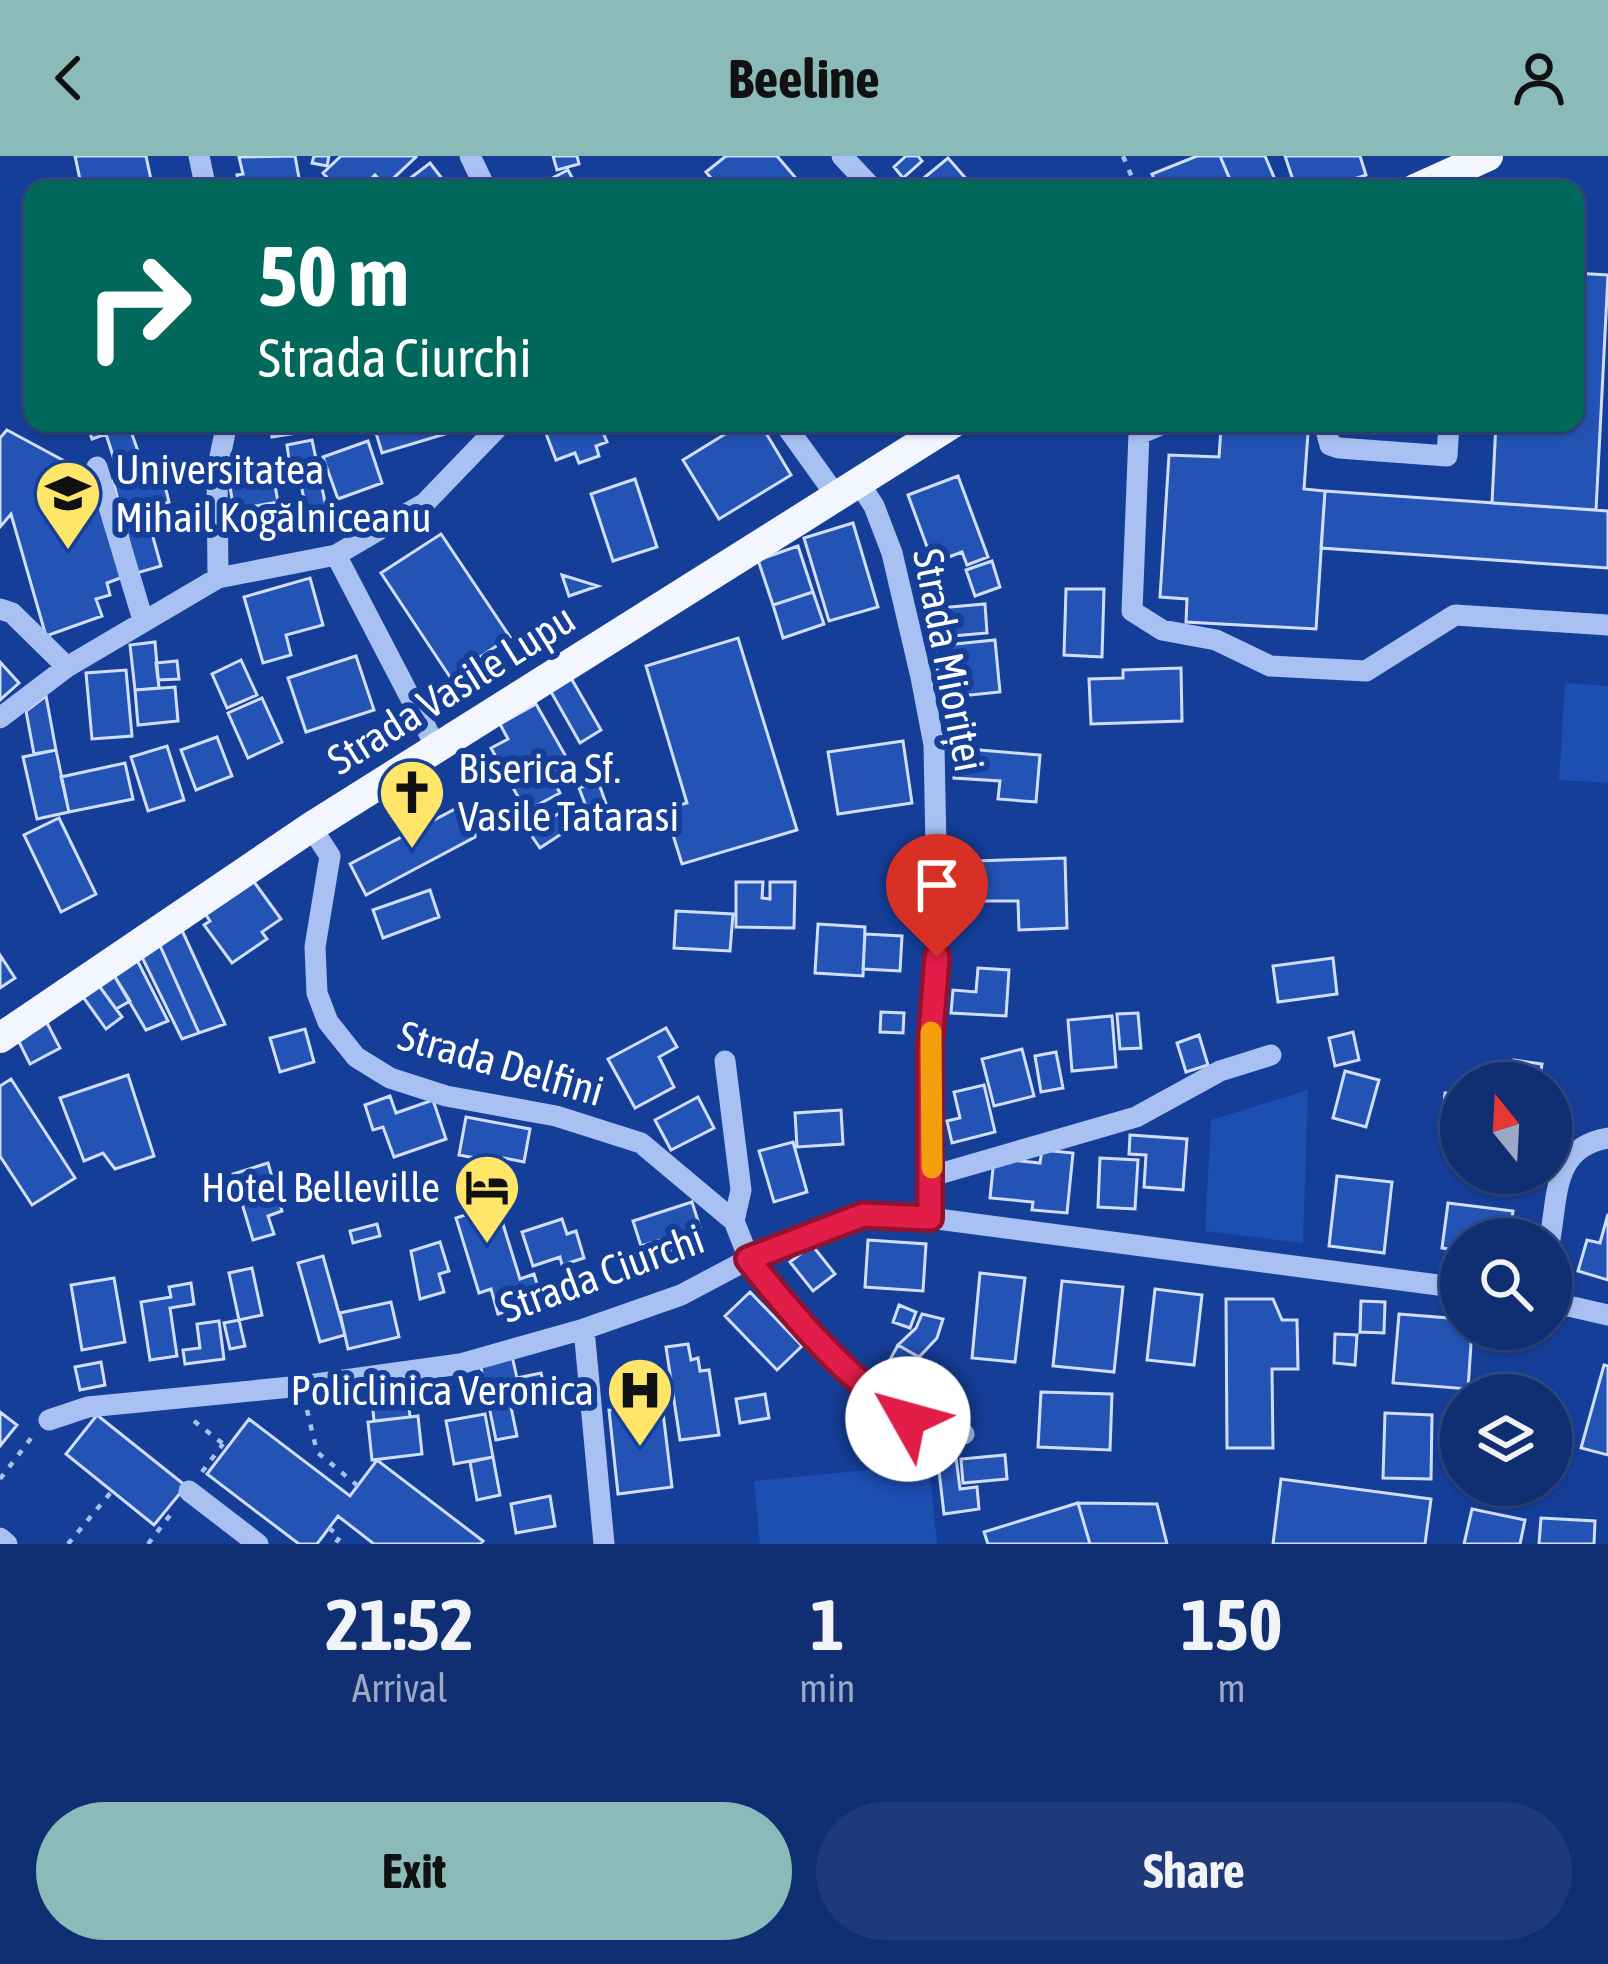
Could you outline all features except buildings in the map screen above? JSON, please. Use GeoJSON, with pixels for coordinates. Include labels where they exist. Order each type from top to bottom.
{"type":"FeatureCollection","features":[{"type":"Feature","properties":{"kind":"main road"},"geometry":{"type":"LineString","coordinates":[[1435,180],[1487,156]]}},
{"type":"Feature","properties":{"kind":"main road","name":"Strada Vasile Lupu"},"geometry":{"type":"LineString","coordinates":[[0,1038],[311,827],[939,432]]}},
{"type":"Feature","properties":{"kind":"street"},"geometry":{"type":"LineString","coordinates":[[842,156],[865,180]]}},
{"type":"Feature","properties":{"kind":"street"},"geometry":{"type":"LineString","coordinates":[[218,578],[217,470],[225,432]]}},
{"type":"Feature","properties":{"kind":"street"},"geometry":{"type":"LineString","coordinates":[[0,718],[68,667],[218,578],[336,555],[425,503],[493,432]]}},
{"type":"Feature","properties":{"kind":"street","name":"Strada Mioriței"},"geometry":{"type":"LineString","coordinates":[[793,432],[848,490],[874,506],[892,554],[934,745],[936,848]]}},
{"type":"Feature","properties":{"kind":"street"},"geometry":{"type":"LineString","coordinates":[[1144,432],[1139,434],[1132,611],[1162,630],[1216,640],[1270,667],[1366,671],[1454,615],[1608,625]]}},
{"type":"Feature","properties":{"kind":"street"},"geometry":{"type":"LineString","coordinates":[[1326,432],[1330,445],[1339,448],[1447,456],[1448,432]]}},
{"type":"Feature","properties":{"kind":"street"},"geometry":{"type":"LineString","coordinates":[[97,467],[143,620]]}},
{"type":"Feature","properties":{"kind":"street"},"geometry":{"type":"LineString","coordinates":[[336,555],[436,747]]}},
{"type":"Feature","properties":{"kind":"street"},"geometry":{"type":"LineString","coordinates":[[0,609],[12,613],[68,667]]}},
{"type":"Feature","properties":{"kind":"street","name":"Strada Delfini"},"geometry":{"type":"LineString","coordinates":[[311,827],[330,856],[316,947],[317,993],[328,1022],[356,1057],[390,1078],[446,1096],[556,1116],[641,1142],[734,1221],[748,1259],[875,1397],[908,1419],[964,1434]]}},
{"type":"Feature","properties":{"kind":"street"},"geometry":{"type":"LineString","coordinates":[[930,1218],[930,1046],[937,957]]}},
{"type":"Feature","properties":{"kind":"street"},"geometry":{"type":"LineString","coordinates":[[932,1176],[1136,1117],[1220,1071],[1271,1055]]}},
{"type":"Feature","properties":{"kind":"street"},"geometry":{"type":"LineString","coordinates":[[725,1061],[741,1190],[734,1221]]}},
{"type":"Feature","properties":{"kind":"street"},"geometry":{"type":"LineString","coordinates":[[1555,1218],[1569,1156],[1580,1145],[1608,1138]]}},
{"type":"Feature","properties":{"kind":"street","name":"Strada Ciurchi"},"geometry":{"type":"LineString","coordinates":[[43,1425],[88,1408],[460,1364],[681,1295],[748,1259],[863,1215],[930,1218],[1440,1285]]}},
{"type":"Feature","properties":{"kind":"street"},"geometry":{"type":"LineString","coordinates":[[1572,1307],[1608,1315]]}},
{"type":"Feature","properties":{"kind":"street"},"geometry":{"type":"LineString","coordinates":[[584,1329],[604,1544]]}},
{"type":"Feature","properties":{"kind":"street"},"geometry":{"type":"LineString","coordinates":[[189,1491],[258,1544]]}},
{"type":"Feature","properties":{"kind":"path"},"geometry":{"type":"LineString","coordinates":[[936,848],[937,957]]}},
{"type":"Feature","properties":{"kind":"path"},"geometry":{"type":"LineString","coordinates":[[301,1386],[316,1452],[358,1486]]}},
{"type":"Feature","properties":{"kind":"path"},"geometry":{"type":"LineString","coordinates":[[168,1402],[227,1447]]}},
{"type":"Feature","properties":{"kind":"path"},"geometry":{"type":"LineString","coordinates":[[0,1479],[43,1425]]}},
{"type":"Feature","properties":{"kind":"path"},"geometry":{"type":"LineString","coordinates":[[68,1544],[112,1491]]}},
{"type":"Feature","properties":{"kind":"path"},"geometry":{"type":"LineString","coordinates":[[329,1528],[340,1537],[335,1544]]}},
{"type":"Feature","properties":{"kind":"shaded area"},"geometry":{"type":"Polygon","coordinates":[[[1565,683],[1608,686],[1608,783],[1559,780],[1565,683]]]}},
{"type":"Feature","properties":{"kind":"shaded area"},"geometry":{"type":"Polygon","coordinates":[[[1308,1090],[1303,1243],[1205,1231],[1211,1120],[1308,1090]]]}},
{"type":"Feature","properties":{"kind":"shaded area"},"geometry":{"type":"Polygon","coordinates":[[[929,1464],[937,1544],[760,1544],[754,1481],[929,1464]]]}},
{"type":"Feature","properties":{"kind":"slow traffic"},"geometry":{"type":"LineString","coordinates":[[931,1032],[932,1168]]}},
{"type":"Feature","properties":{"kind":"place","name":"Universitatea Mihail Kogălniceanu"},"geometry":{"type":"Point","coordinates":[68,552]}},
{"type":"Feature","properties":{"kind":"place","name":"Biserica Sf. Vasile Tatarasi"},"geometry":{"type":"Point","coordinates":[412,851]}},
{"type":"Feature","properties":{"kind":"place","name":"Hotel Belleville"},"geometry":{"type":"Point","coordinates":[487,1246]}},
{"type":"Feature","properties":{"kind":"place","name":"Policlinica Veronica"},"geometry":{"type":"Point","coordinates":[640,1449]}},
{"type":"Feature","properties":{"kind":"route"},"geometry":{"type":"LineString","coordinates":[[908,1419],[875,1397],[748,1259],[863,1215],[930,1218],[930,1046],[937,957]]}}]}
